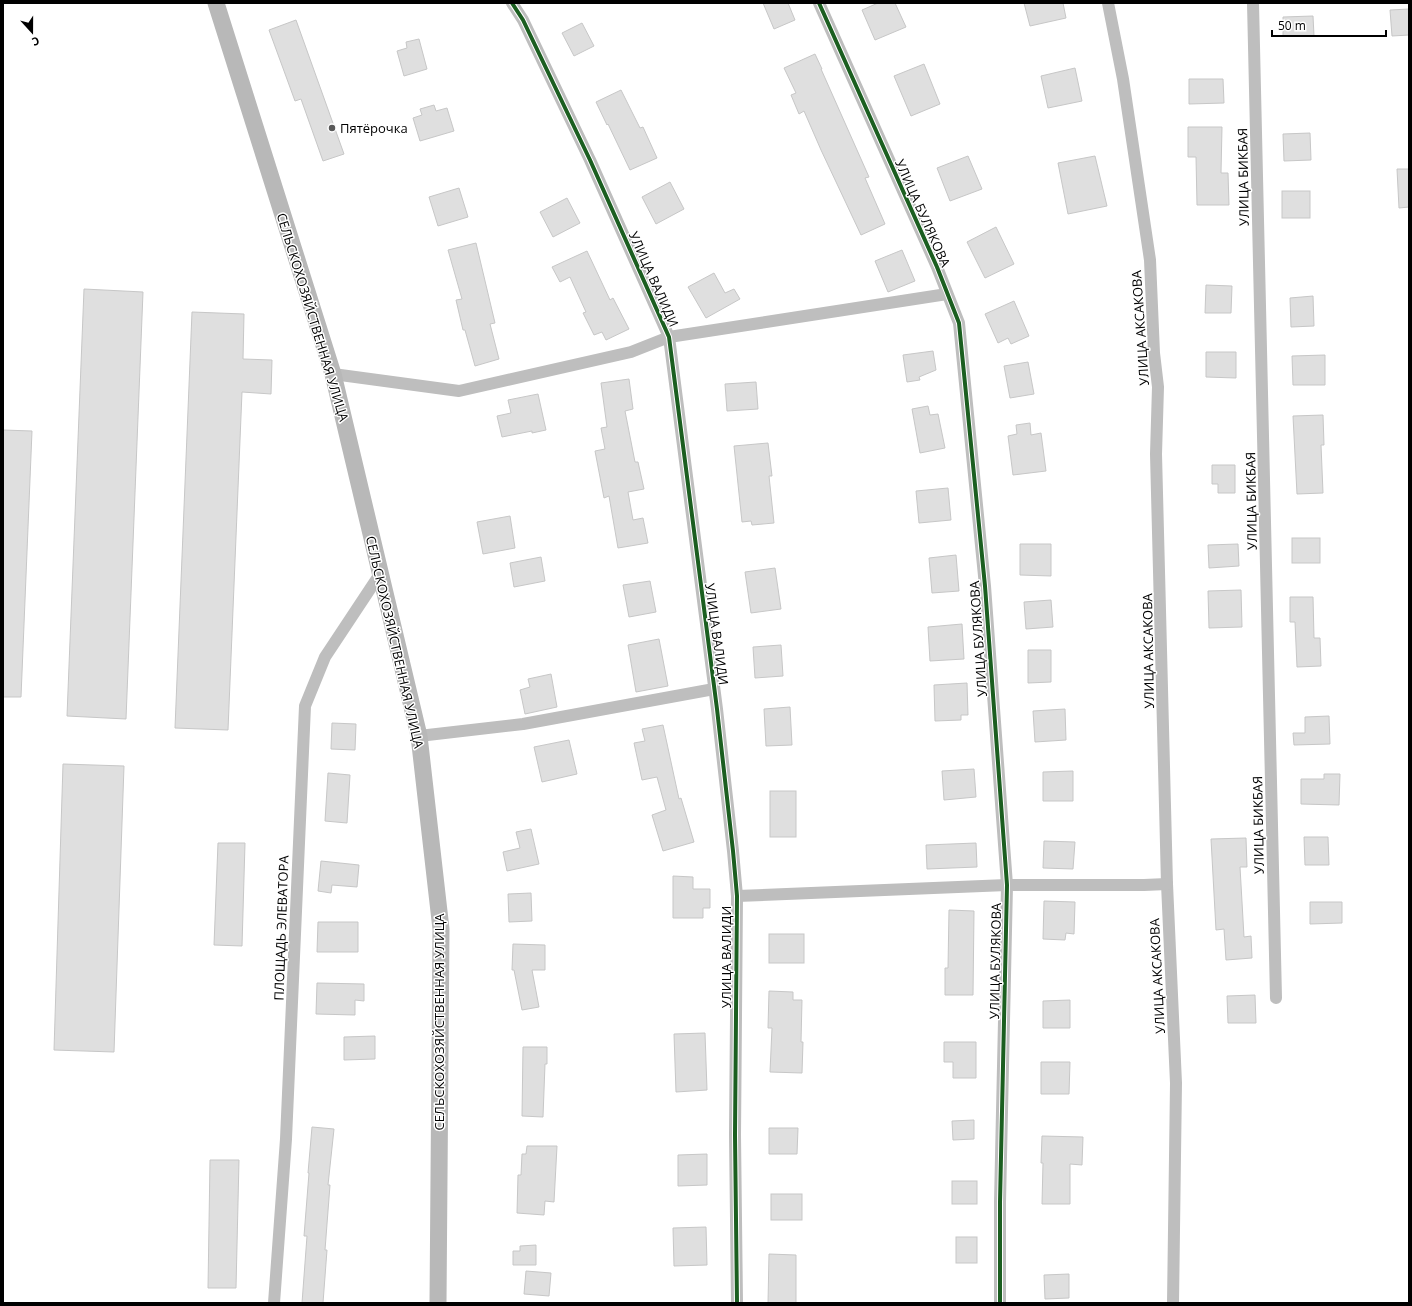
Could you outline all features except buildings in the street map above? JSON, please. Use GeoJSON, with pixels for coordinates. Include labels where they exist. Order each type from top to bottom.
{"type":"FeatureCollection","features":[{"type":"Feature","properties":{"kind":"main road","name":"СЕЛЬСКОХОЗЯЙСТВЕННАЯ УЛИЦА"},"geometry":{"type":"LineString","coordinates":[[216,3],[333,374],[419,736],[441,929],[438,1303]]}},
{"type":"Feature","properties":{"kind":"street","name":"УЛИЦА ВАЛИДИ"},"geometry":{"type":"LineString","coordinates":[[512,3],[522,20],[590,160],[669,337],[714,689],[737,896],[735,1135],[737,1303]]}},
{"type":"Feature","properties":{"kind":"street","name":"УЛИЦА БУЛЯКОВА"},"geometry":{"type":"LineString","coordinates":[[819,3],[937,267],[960,323],[985,586],[1007,885],[1000,1202],[1000,1303]]}},
{"type":"Feature","properties":{"kind":"street","name":"УЛИЦА АКСАКОВА"},"geometry":{"type":"LineString","coordinates":[[1108,3],[1123,79],[1150,260],[1154,353],[1158,388],[1156,454],[1167,884],[1176,1083],[1172,1303]]}},
{"type":"Feature","properties":{"kind":"street","name":"УЛИЦА БИКБАЯ"},"geometry":{"type":"LineString","coordinates":[[1253,3],[1276,998]]}},
{"type":"Feature","properties":{"kind":"street"},"geometry":{"type":"LineString","coordinates":[[333,374],[459,390],[631,352],[669,337],[947,294]]}},
{"type":"Feature","properties":{"kind":"street","name":"ПЛОЩАДЬ ЭЛЕВАТОРА"},"geometry":{"type":"LineString","coordinates":[[274,1303],[286,1139],[305,706],[325,657],[380,574]]}},
{"type":"Feature","properties":{"kind":"street"},"geometry":{"type":"LineString","coordinates":[[419,736],[523,724],[714,689]]}},
{"type":"Feature","properties":{"kind":"street"},"geometry":{"type":"LineString","coordinates":[[737,896],[1007,885],[1167,884]]}},
{"type":"Feature","properties":{"kind":"cycle path"},"geometry":{"type":"LineString","coordinates":[[512,3],[523,20],[590,160],[669,337],[717,709],[737,896],[735,1135],[737,1303]]}},
{"type":"Feature","properties":{"kind":"cycle path"},"geometry":{"type":"LineString","coordinates":[[819,3],[937,267],[959,323],[985,586],[1007,885],[1000,1202],[1000,1303]]}},
{"type":"Feature","properties":{"kind":"place","name":"Пятёрочка"},"geometry":{"type":"Point","coordinates":[332,128]}}]}
